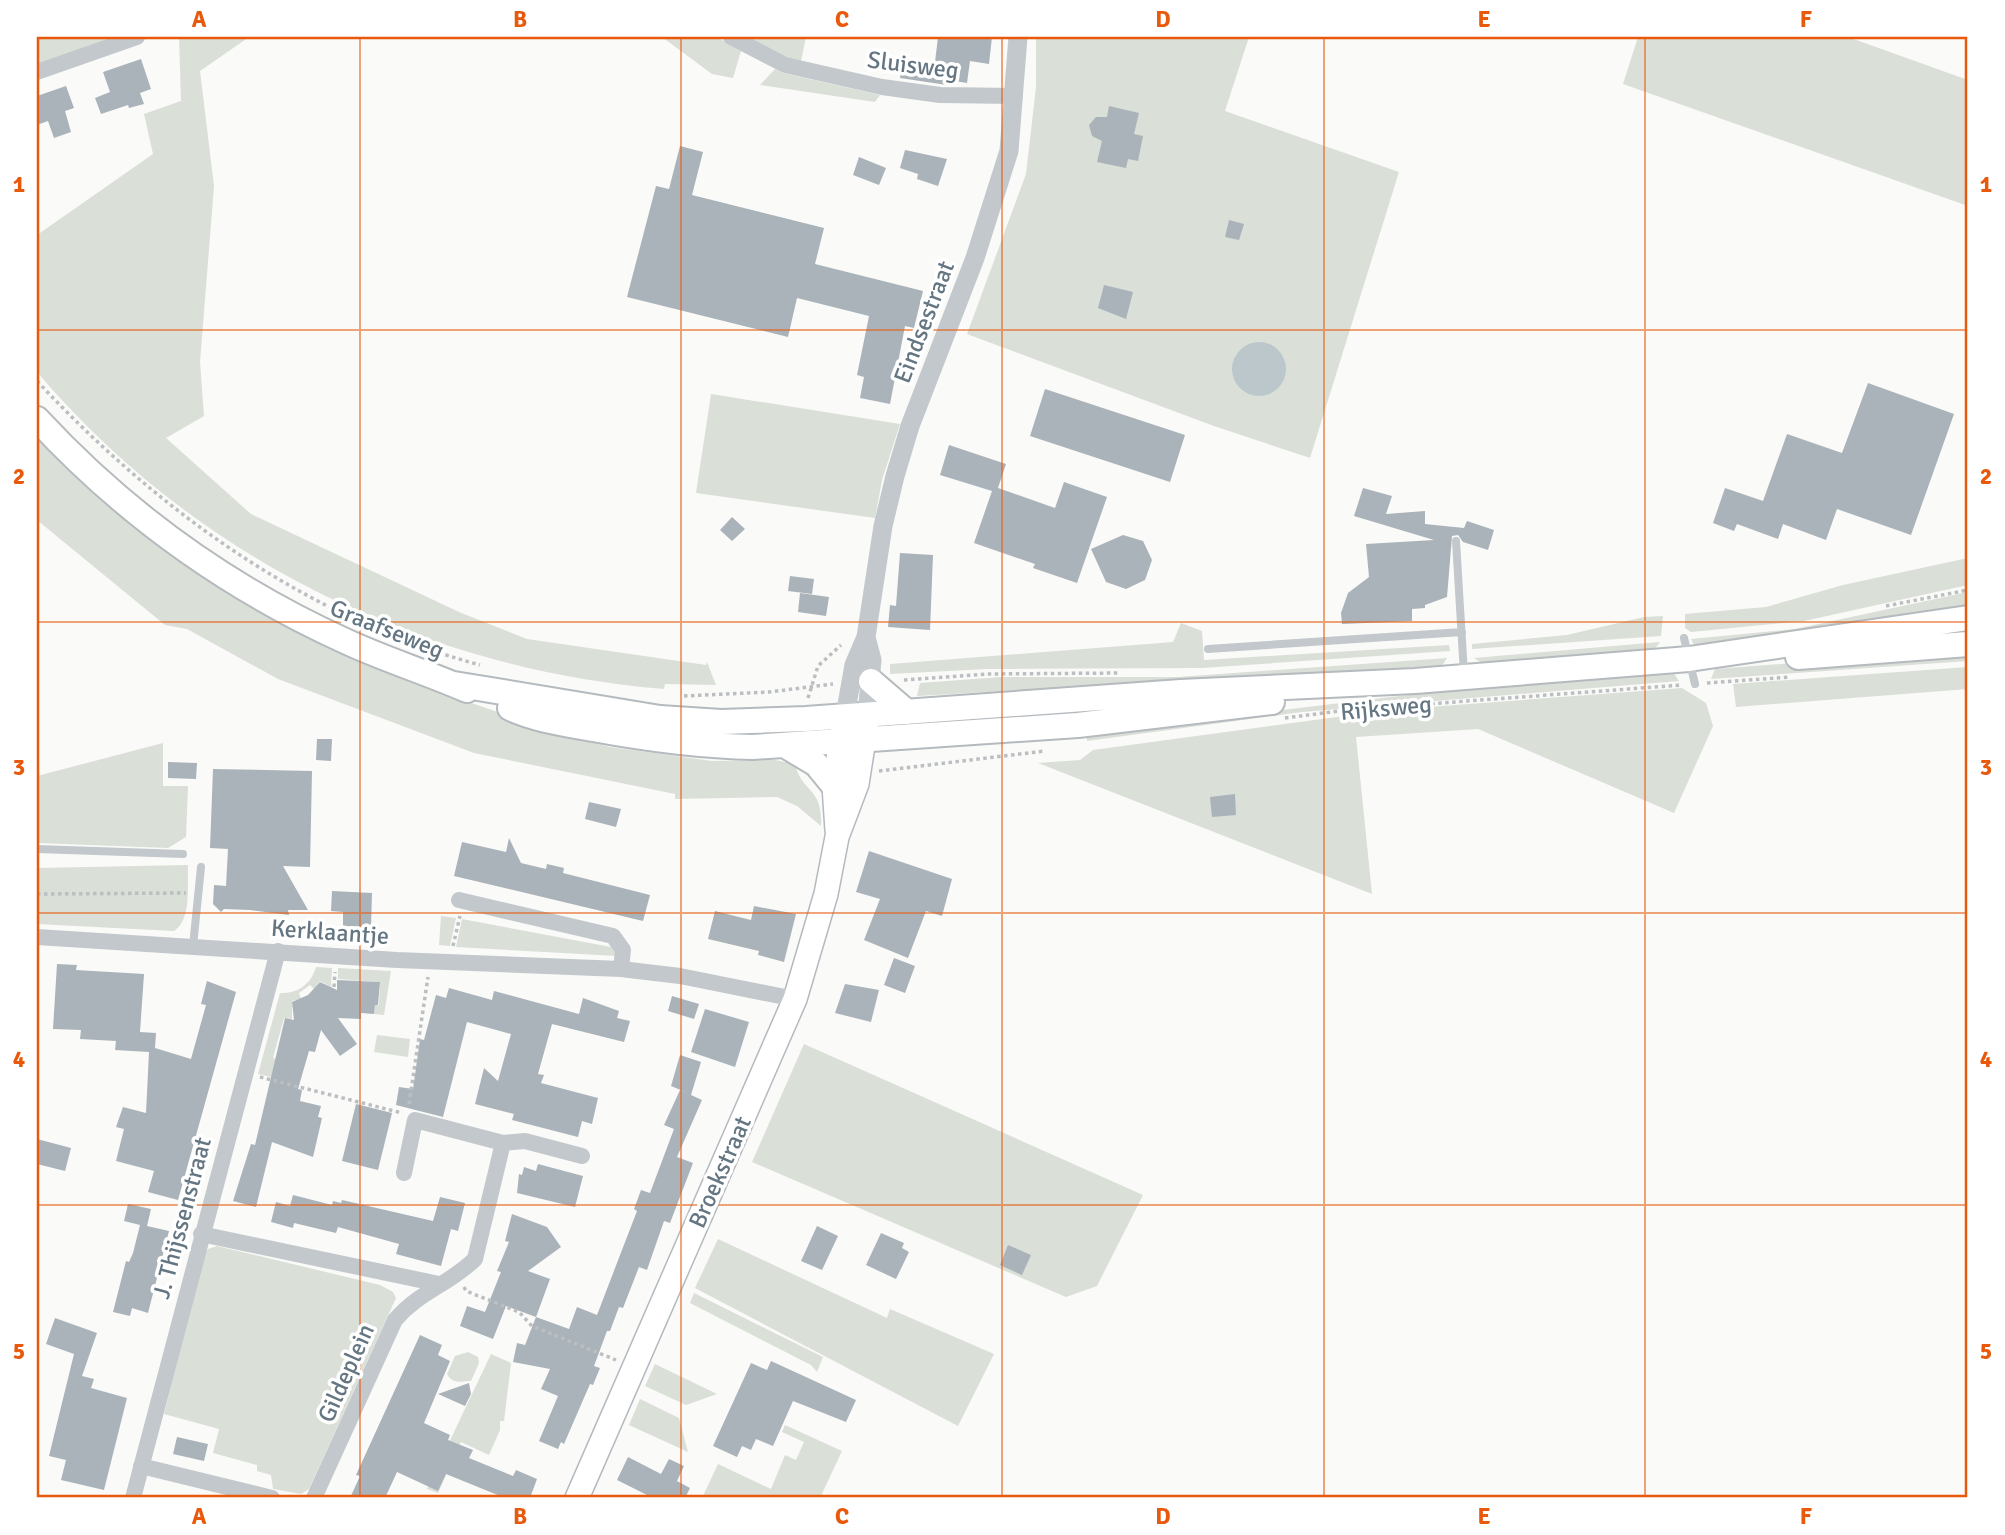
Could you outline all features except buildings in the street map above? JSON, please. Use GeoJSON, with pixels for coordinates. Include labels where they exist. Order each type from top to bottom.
{"type":"FeatureCollection","features":[{"type":"Feature","properties":{"kind":"main road","name":"Graafseweg"},"geometry":{"type":"LineString","coordinates":[[37,419],[128,507],[234,582],[341,639],[515,711],[568,724],[704,746],[786,746],[853,741]]}},
{"type":"Feature","properties":{"kind":"main road","name":"Rijksweg"},"geometry":{"type":"LineString","coordinates":[[856,716],[1181,692],[1464,677],[1686,648],[1968,618]]}},
{"type":"Feature","properties":{"kind":"main road","name":"Rijksweg"},"geometry":{"type":"LineString","coordinates":[[1686,648],[1802,657],[1968,644]]}},
{"type":"Feature","properties":{"kind":"main road"},"geometry":{"type":"LineString","coordinates":[[871,681],[907,712]]}},
{"type":"Feature","properties":{"kind":"main road","name":"Rijksweg"},"geometry":{"type":"LineString","coordinates":[[853,741],[1199,712],[1415,681]]}},
{"type":"Feature","properties":{"kind":"main road","name":"Graafseweg"},"geometry":{"type":"LineString","coordinates":[[454,684],[660,718],[721,722],[856,716]]}},
{"type":"Feature","properties":{"kind":"main road"},"geometry":{"type":"LineString","coordinates":[[853,741],[856,716]]}},
{"type":"Feature","properties":{"kind":"main road","name":"Broekstraat"},"geometry":{"type":"LineString","coordinates":[[577,1498],[795,999],[825,894],[837,837],[860,772],[853,741]]}},
{"type":"Feature","properties":{"kind":"main road","name":"Broekstraat"},"geometry":{"type":"LineString","coordinates":[[837,837],[834,786],[853,741]]}},
{"type":"Feature","properties":{"kind":"main road"},"geometry":{"type":"LineString","coordinates":[[786,746],[816,764],[834,786]]}},
{"type":"Feature","properties":{"kind":"street"},"geometry":{"type":"LineString","coordinates":[[37,72],[137,37]]}},
{"type":"Feature","properties":{"kind":"street","name":"Sluisweg"},"geometry":{"type":"LineString","coordinates":[[731,37],[785,65],[882,87],[940,96],[1015,96]]}},
{"type":"Feature","properties":{"kind":"street","name":"Eindsestraat"},"geometry":{"type":"LineString","coordinates":[[856,716],[854,665],[867,631],[883,526],[909,426],[997,194],[1009,151],[1018,37]]}},
{"type":"Feature","properties":{"kind":"street","name":"Eindsestraat"},"geometry":{"type":"LineString","coordinates":[[856,716],[871,681],[872,660],[867,631]]}},
{"type":"Feature","properties":{"kind":"street"},"geometry":{"type":"LineString","coordinates":[[461,900],[613,936],[623,950],[621,969]]}},
{"type":"Feature","properties":{"kind":"street","name":"Kerklaantje"},"geometry":{"type":"LineString","coordinates":[[37,937],[430,961],[621,969],[680,976],[795,999]]}},
{"type":"Feature","properties":{"kind":"street","name":"J. Thijssenstraat"},"geometry":{"type":"LineString","coordinates":[[132,1498],[278,951]]}},
{"type":"Feature","properties":{"kind":"street"},"geometry":{"type":"LineString","coordinates":[[404,1173],[415,1120],[503,1143],[526,1140],[582,1156]]}},
{"type":"Feature","properties":{"kind":"street","name":"Gildeplein"},"geometry":{"type":"LineString","coordinates":[[314,1498],[395,1320],[411,1301],[456,1274],[475,1259],[480,1249],[503,1143]]}},
{"type":"Feature","properties":{"kind":"street"},"geometry":{"type":"LineString","coordinates":[[201,1234],[439,1284]]}},
{"type":"Feature","properties":{"kind":"street"},"geometry":{"type":"LineString","coordinates":[[141,1466],[272,1498]]}},
{"type":"Feature","properties":{"kind":"lane"},"geometry":{"type":"LineString","coordinates":[[1456,541],[1464,677]]}},
{"type":"Feature","properties":{"kind":"lane"},"geometry":{"type":"LineString","coordinates":[[1208,649],[1462,632]]}},
{"type":"Feature","properties":{"kind":"lane"},"geometry":{"type":"LineString","coordinates":[[1686,648],[1695,684]]}},
{"type":"Feature","properties":{"kind":"lane"},"geometry":{"type":"LineString","coordinates":[[37,849],[183,854]]}},
{"type":"Feature","properties":{"kind":"lane"},"geometry":{"type":"LineString","coordinates":[[193,946],[201,867]]}},
{"type":"Feature","properties":{"kind":"path","name":"Graafseweg"},"geometry":{"type":"LineString","coordinates":[[37,381],[139,482],[246,560],[348,615],[409,642],[491,667]]}},
{"type":"Feature","properties":{"kind":"path"},"geometry":{"type":"LineString","coordinates":[[1885,607],[1968,590]]}},
{"type":"Feature","properties":{"kind":"path"},"geometry":{"type":"LineString","coordinates":[[670,696],[809,689],[825,656],[867,631]]}},
{"type":"Feature","properties":{"kind":"path"},"geometry":{"type":"LineString","coordinates":[[911,679],[987,674],[1122,673]]}},
{"type":"Feature","properties":{"kind":"path","name":"Rijksweg"},"geometry":{"type":"LineString","coordinates":[[1279,719],[1347,710],[1797,676]]}},
{"type":"Feature","properties":{"kind":"path"},"geometry":{"type":"LineString","coordinates":[[860,772],[1052,750]]}},
{"type":"Feature","properties":{"kind":"path"},"geometry":{"type":"LineString","coordinates":[[37,894],[199,893]]}},
{"type":"Feature","properties":{"kind":"path"},"geometry":{"type":"LineString","coordinates":[[450,962],[461,900]]}},
{"type":"Feature","properties":{"kind":"path"},"geometry":{"type":"LineString","coordinates":[[245,1073],[407,1114],[430,961]]}},
{"type":"Feature","properties":{"kind":"path"},"geometry":{"type":"LineString","coordinates":[[456,1274],[466,1291],[519,1312],[532,1326],[634,1367]]}},
{"type":"Feature","properties":{"kind":"shaded area"},"geometry":{"type":"Polygon","coordinates":[[[37,37],[119,37],[37,65],[37,37]]]}},
{"type":"Feature","properties":{"kind":"shaded area"},"geometry":{"type":"Polygon","coordinates":[[[179,37],[249,37],[200,71],[214,186],[200,362],[204,416],[166,438],[251,514],[459,612],[527,639],[706,665],[707,662],[716,685],[665,684],[664,689],[574,677],[486,657],[401,629],[319,593],[241,549],[168,497],[99,438],[37,372],[37,235],[153,154],[144,114],[181,101],[179,37]]]}},
{"type":"Feature","properties":{"kind":"shaded area"},"geometry":{"type":"Polygon","coordinates":[[[662,37],[717,37],[741,51],[733,78],[712,74],[662,37]]]}},
{"type":"Feature","properties":{"kind":"shaded area"},"geometry":{"type":"Polygon","coordinates":[[[746,37],[806,37],[801,61],[788,58],[746,37]]]}},
{"type":"Feature","properties":{"kind":"shaded area"},"geometry":{"type":"Polygon","coordinates":[[[1036,37],[1249,37],[1225,111],[1399,172],[1310,458],[1214,426],[967,334],[1026,174],[1036,87],[1036,37]],[[1241,349],[1235,356],[1269,393],[1278,386],[1241,349]]]}},
{"type":"Feature","properties":{"kind":"shaded area"},"geometry":{"type":"Polygon","coordinates":[[[1638,37],[1848,37],[1968,80],[1968,206],[1623,84],[1638,37]]]}},
{"type":"Feature","properties":{"kind":"shaded area"},"geometry":{"type":"Polygon","coordinates":[[[775,69],[880,95],[875,102],[760,85],[775,69]]]}},
{"type":"Feature","properties":{"kind":"shaded area"},"geometry":{"type":"Polygon","coordinates":[[[1259,342],[1278,350],[1286,369],[1278,388],[1259,396],[1240,388],[1232,369],[1240,350],[1259,342]]]}},
{"type":"Feature","properties":{"kind":"shaded area"},"geometry":{"type":"Polygon","coordinates":[[[711,394],[900,424],[882,480],[875,518],[696,493],[711,394]]]}},
{"type":"Feature","properties":{"kind":"shaded area"},"geometry":{"type":"Polygon","coordinates":[[[37,436],[84,483],[134,525],[457,698],[512,717],[553,726],[585,741],[610,747],[712,761],[775,760],[795,764],[802,781],[819,804],[821,826],[797,806],[777,797],[675,799],[675,794],[474,753],[278,679],[187,629],[165,625],[37,520],[37,436]]]}},
{"type":"Feature","properties":{"kind":"shaded area"},"geometry":{"type":"Polygon","coordinates":[[[1968,558],[1968,585],[1804,621],[1691,632],[1685,628],[1685,614],[1766,607],[1843,585],[1968,558]]]}},
{"type":"Feature","properties":{"kind":"shaded area"},"geometry":{"type":"Polygon","coordinates":[[[1968,592],[1968,611],[1695,647],[1691,639],[1795,629],[1968,592]]]}},
{"type":"Feature","properties":{"kind":"shaded area"},"geometry":{"type":"Polygon","coordinates":[[[1663,616],[1661,636],[1472,649],[1472,644],[1567,635],[1644,617],[1663,616]]]}},
{"type":"Feature","properties":{"kind":"shaded area"},"geometry":{"type":"Polygon","coordinates":[[[1181,623],[1202,631],[1204,660],[1449,645],[1450,651],[1202,668],[987,669],[890,674],[890,664],[1173,642],[1181,623]]]}},
{"type":"Feature","properties":{"kind":"shaded area"},"geometry":{"type":"Polygon","coordinates":[[[1660,642],[1653,651],[1482,663],[1474,658],[1660,642]]]}},
{"type":"Feature","properties":{"kind":"shaded area"},"geometry":{"type":"Polygon","coordinates":[[[1968,650],[1968,661],[1711,679],[1715,669],[1968,650]]]}},
{"type":"Feature","properties":{"kind":"shaded area"},"geometry":{"type":"Polygon","coordinates":[[[1447,658],[1442,666],[917,696],[920,683],[1001,677],[1178,677],[1447,658]]]}},
{"type":"Feature","properties":{"kind":"shaded area"},"geometry":{"type":"Polygon","coordinates":[[[1968,667],[1968,689],[1736,707],[1733,684],[1968,667]]]}},
{"type":"Feature","properties":{"kind":"shaded area"},"geometry":{"type":"Polygon","coordinates":[[[1673,672],[1679,681],[1302,712],[1087,741],[1087,737],[1114,730],[1458,689],[1673,672]]]}},
{"type":"Feature","properties":{"kind":"shaded area"},"geometry":{"type":"Polygon","coordinates":[[[1682,688],[1706,703],[1713,726],[1674,813],[1478,729],[1356,737],[1372,894],[1038,763],[1080,760],[1093,750],[1389,710],[1682,688]]]}},
{"type":"Feature","properties":{"kind":"shaded area"},"geometry":{"type":"Polygon","coordinates":[[[163,743],[163,786],[188,786],[186,837],[168,848],[37,843],[37,776],[163,743]]]}},
{"type":"Feature","properties":{"kind":"shaded area"},"geometry":{"type":"Polygon","coordinates":[[[188,865],[186,910],[180,926],[174,931],[37,924],[37,868],[188,865]]]}},
{"type":"Feature","properties":{"kind":"shaded area"},"geometry":{"type":"Polygon","coordinates":[[[441,916],[456,918],[450,946],[439,945],[441,916]]]}},
{"type":"Feature","properties":{"kind":"shaded area"},"geometry":{"type":"Polygon","coordinates":[[[462,919],[611,947],[617,956],[456,947],[462,919]]]}},
{"type":"Feature","properties":{"kind":"shaded area"},"geometry":{"type":"Polygon","coordinates":[[[316,967],[332,968],[331,987],[320,981],[314,989],[310,985],[299,993],[301,999],[292,1001],[292,1019],[284,1018],[273,1058],[288,1063],[283,1080],[258,1074],[280,993],[293,992],[303,987],[316,967]]]}},
{"type":"Feature","properties":{"kind":"shaded area"},"geometry":{"type":"Polygon","coordinates":[[[338,968],[391,971],[384,1015],[374,1014],[375,1005],[379,1005],[380,982],[338,979],[338,968]]]}},
{"type":"Feature","properties":{"kind":"shaded area"},"geometry":{"type":"Polygon","coordinates":[[[377,1035],[410,1039],[408,1057],[374,1052],[377,1035]]]}},
{"type":"Feature","properties":{"kind":"shaded area"},"geometry":{"type":"Polygon","coordinates":[[[804,1044],[1143,1195],[1097,1286],[1066,1297],[752,1162],[804,1044]]]}},
{"type":"Feature","properties":{"kind":"shaded area"},"geometry":{"type":"Polygon","coordinates":[[[718,1239],[887,1318],[890,1309],[994,1354],[958,1426],[695,1288],[718,1239]]]}},
{"type":"Feature","properties":{"kind":"shaded area"},"geometry":{"type":"Polygon","coordinates":[[[217,1246],[380,1285],[393,1292],[396,1298],[309,1489],[301,1494],[273,1489],[271,1475],[257,1471],[257,1465],[213,1453],[219,1429],[164,1414],[202,1258],[208,1249],[217,1246]]]}},
{"type":"Feature","properties":{"kind":"shaded area"},"geometry":{"type":"Polygon","coordinates":[[[694,1293],[823,1357],[817,1372],[811,1365],[690,1303],[694,1293]]]}},
{"type":"Feature","properties":{"kind":"shaded area"},"geometry":{"type":"Polygon","coordinates":[[[468,1352],[478,1357],[479,1363],[471,1381],[452,1380],[447,1374],[455,1356],[468,1352]]]}},
{"type":"Feature","properties":{"kind":"shaded area"},"geometry":{"type":"Polygon","coordinates":[[[491,1354],[511,1363],[504,1421],[500,1421],[500,1430],[489,1455],[461,1442],[438,1493],[427,1489],[491,1354]]]}},
{"type":"Feature","properties":{"kind":"shaded area"},"geometry":{"type":"Polygon","coordinates":[[[655,1364],[717,1394],[686,1405],[645,1386],[655,1364]]]}},
{"type":"Feature","properties":{"kind":"shaded area"},"geometry":{"type":"Polygon","coordinates":[[[640,1399],[679,1418],[688,1452],[629,1425],[640,1399]]]}},
{"type":"Feature","properties":{"kind":"shaded area"},"geometry":{"type":"Polygon","coordinates":[[[785,1425],[842,1451],[820,1498],[702,1498],[718,1464],[771,1489],[785,1455],[796,1460],[804,1442],[782,1432],[785,1425]]]}}]}
